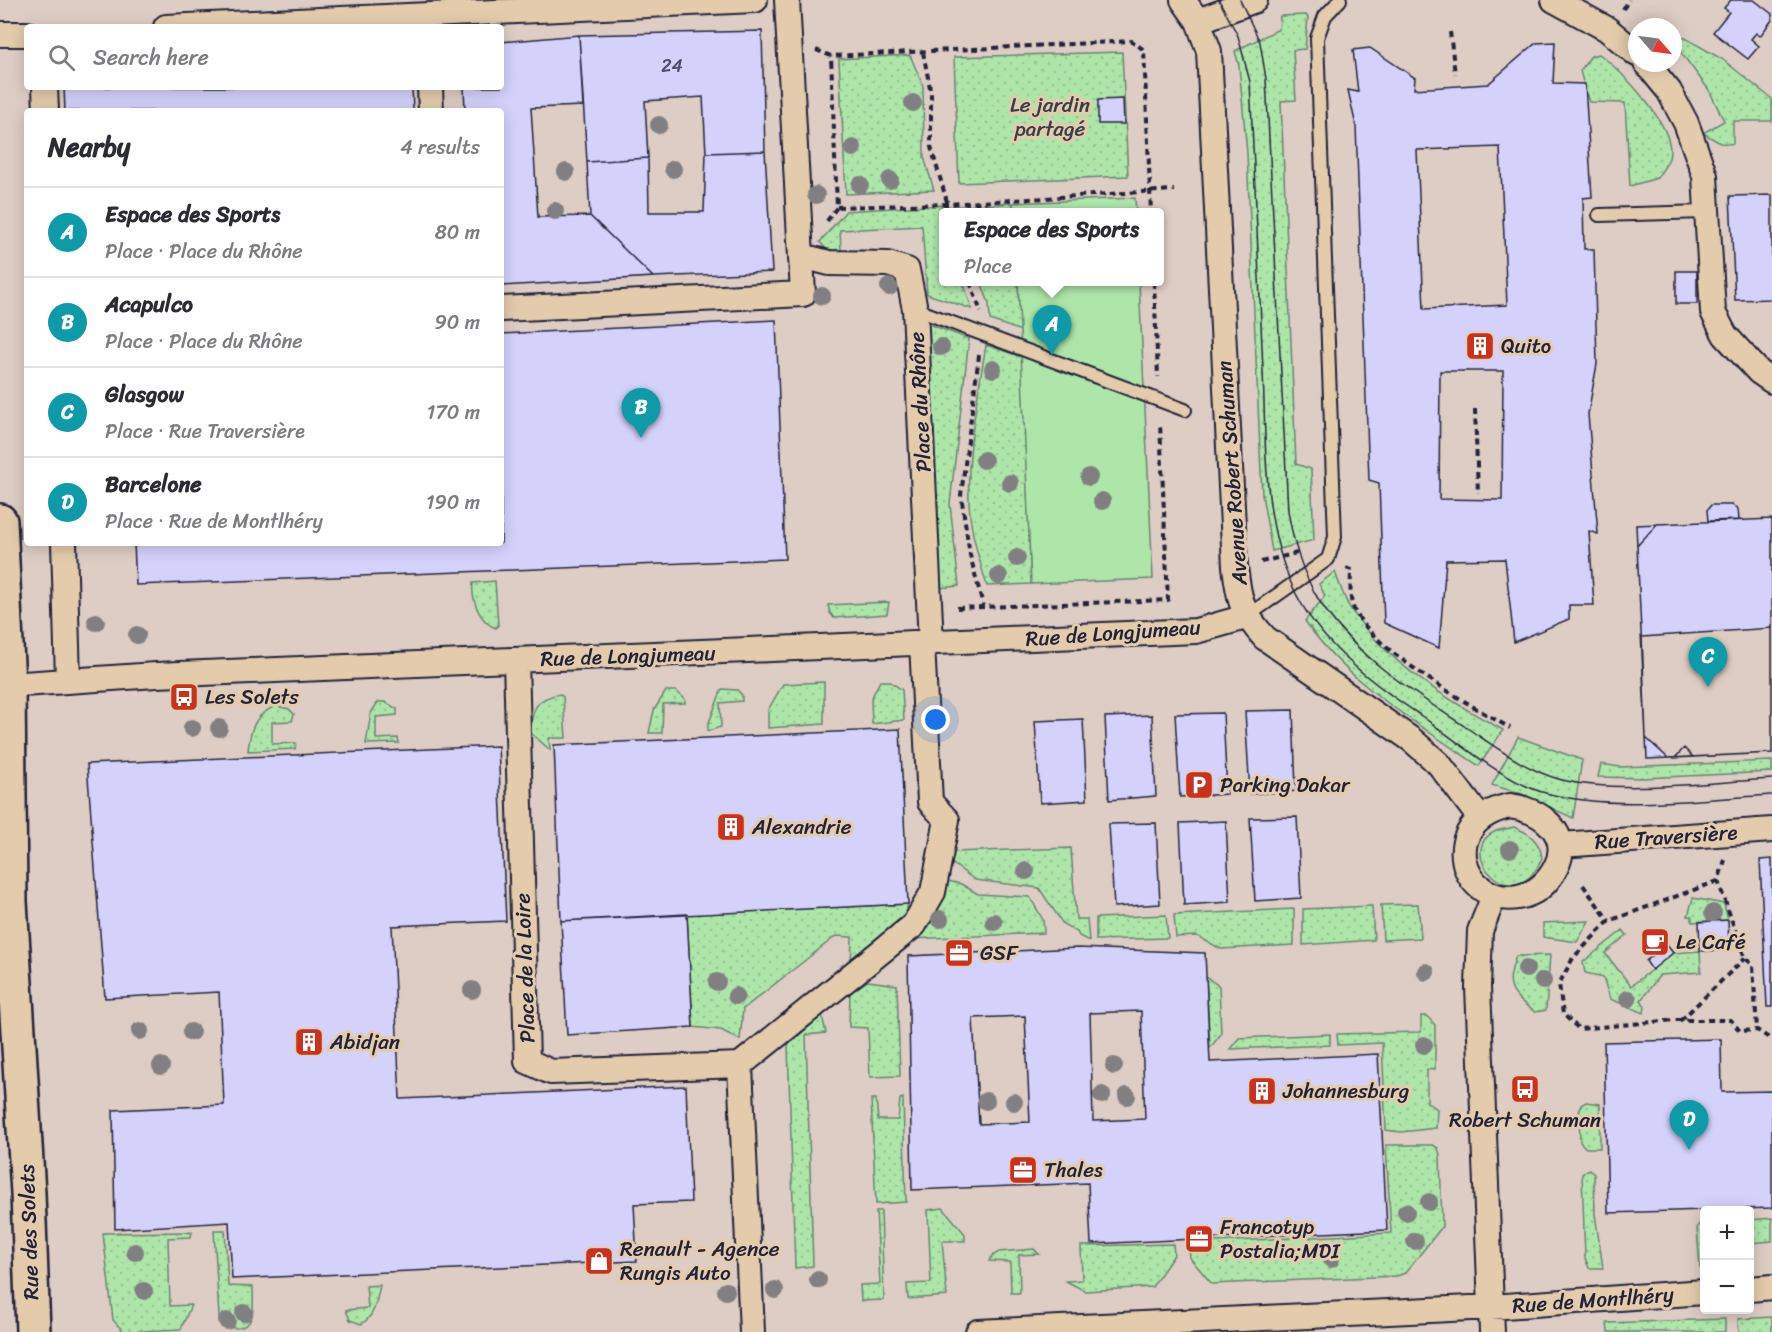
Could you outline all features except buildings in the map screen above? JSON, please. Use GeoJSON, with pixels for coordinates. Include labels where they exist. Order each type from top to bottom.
{"type":"FeatureCollection","features":[{"type":"Feature","properties":{"kind":"main road","name":"Rue des Solets"},"geometry":{"type":"LineString","coordinates":[[0,521],[8,684],[5,902],[28,1193],[33,1332]]}},
{"type":"Feature","properties":{"kind":"street"},"geometry":{"type":"LineString","coordinates":[[296,24],[427,21],[755,0]]}},
{"type":"Feature","properties":{"kind":"street"},"geometry":{"type":"LineString","coordinates":[[504,309],[803,294],[788,0]]}},
{"type":"Feature","properties":{"kind":"street","name":"Avenue Robert Schuman"},"geometry":{"type":"LineString","coordinates":[[1183,0],[1198,21],[1206,38],[1210,60],[1235,566],[1238,592],[1246,618],[1265,638],[1412,740],[1439,764],[1479,817]]}},
{"type":"Feature","properties":{"kind":"street"},"geometry":{"type":"LineString","coordinates":[[1198,21],[1255,0]]}},
{"type":"Feature","properties":{"kind":"street"},"geometry":{"type":"LineString","coordinates":[[1554,0],[1607,29],[1628,46]]}},
{"type":"Feature","properties":{"kind":"street"},"geometry":{"type":"LineString","coordinates":[[0,34],[24,34]]}},
{"type":"Feature","properties":{"kind":"street"},"geometry":{"type":"LineString","coordinates":[[1653,72],[1669,91],[1686,123],[1705,176],[1713,312],[1725,336],[1772,381]]}},
{"type":"Feature","properties":{"kind":"street"},"geometry":{"type":"LineString","coordinates":[[45,90],[46,108]]}},
{"type":"Feature","properties":{"kind":"street"},"geometry":{"type":"LineString","coordinates":[[430,90],[431,108]]}},
{"type":"Feature","properties":{"kind":"street","name":"Place du Rhône"},"geometry":{"type":"LineString","coordinates":[[802,256],[828,264],[888,264],[907,270],[915,309],[927,643]]}},
{"type":"Feature","properties":{"kind":"street"},"geometry":{"type":"LineString","coordinates":[[64,546],[68,681]]}},
{"type":"Feature","properties":{"kind":"street","name":"Rue de Longjumeau"},"geometry":{"type":"LineString","coordinates":[[8,684],[1196,631],[1246,618]]}},
{"type":"Feature","properties":{"kind":"street"},"geometry":{"type":"LineString","coordinates":[[752,1332],[740,1065],[914,925],[933,892],[947,820],[930,802],[927,643]]}},
{"type":"Feature","properties":{"kind":"street","name":"Place de la Loire"},"geometry":{"type":"LineString","coordinates":[[516,661],[527,1061],[551,1072],[740,1065]]}},
{"type":"Feature","properties":{"kind":"street"},"geometry":{"type":"LineString","coordinates":[[1510,806],[1526,808],[1541,815],[1553,828],[1561,845],[1559,862],[1552,876],[1541,888],[1518,897],[1494,896],[1481,888],[1470,876],[1464,861],[1464,845],[1469,830],[1479,817],[1494,809],[1510,806]]}},
{"type":"Feature","properties":{"kind":"street","name":"Rue Traversière"},"geometry":{"type":"LineString","coordinates":[[1561,845],[1761,830]]}},
{"type":"Feature","properties":{"kind":"street"},"geometry":{"type":"LineString","coordinates":[[1492,1332],[1478,987],[1480,931],[1494,896]]}},
{"type":"Feature","properties":{"kind":"street"},"geometry":{"type":"LineString","coordinates":[[1754,1289],[1772,1287]]}},
{"type":"Feature","properties":{"kind":"street","name":"Rue de Montlhéry"},"geometry":{"type":"LineString","coordinates":[[978,1332],[1136,1329],[1700,1292]]}},
{"type":"Feature","properties":{"kind":"lane"},"geometry":{"type":"LineString","coordinates":[[1246,618],[1328,559],[1335,537],[1317,38],[1325,15],[1340,0]]}},
{"type":"Feature","properties":{"kind":"lane"},"geometry":{"type":"LineString","coordinates":[[1599,215],[1706,212]]}},
{"type":"Feature","properties":{"kind":"lane"},"geometry":{"type":"LineString","coordinates":[[915,309],[1185,410]]}},
{"type":"Feature","properties":{"kind":"path"},"geometry":{"type":"LineString","coordinates":[[1450,32],[1455,74]]}},
{"type":"Feature","properties":{"kind":"path"},"geometry":{"type":"LineString","coordinates":[[813,48],[831,56],[1132,41],[1144,50],[1151,208]]}},
{"type":"Feature","properties":{"kind":"path"},"geometry":{"type":"LineString","coordinates":[[923,52],[931,93],[931,147],[949,208]]}},
{"type":"Feature","properties":{"kind":"path"},"geometry":{"type":"LineString","coordinates":[[802,256],[837,207],[831,56]]}},
{"type":"Feature","properties":{"kind":"path"},"geometry":{"type":"LineString","coordinates":[[837,207],[948,204],[1174,190]]}},
{"type":"Feature","properties":{"kind":"path"},"geometry":{"type":"LineString","coordinates":[[972,286],[982,314],[961,495],[970,555],[983,605]]}},
{"type":"Feature","properties":{"kind":"path"},"geometry":{"type":"LineString","coordinates":[[955,608],[983,605],[1168,600],[1154,286]]}},
{"type":"Feature","properties":{"kind":"path"},"geometry":{"type":"LineString","coordinates":[[1475,409],[1478,493]]}},
{"type":"Feature","properties":{"kind":"path"},"geometry":{"type":"LineString","coordinates":[[1235,566],[1297,553],[1314,553],[1351,570],[1353,606],[1368,628],[1411,667],[1510,728]]}},
{"type":"Feature","properties":{"kind":"path"},"geometry":{"type":"LineString","coordinates":[[1757,1030],[1753,965],[1745,958],[1718,881],[1727,855],[1749,853],[1761,830]]}},
{"type":"Feature","properties":{"kind":"path"},"geometry":{"type":"LineString","coordinates":[[1718,881],[1609,921],[1573,958],[1559,984],[1563,1014],[1578,1029],[1681,1020],[1731,1020],[1740,1031],[1757,1030],[1772,1040]]}},
{"type":"Feature","properties":{"kind":"path"},"geometry":{"type":"LineString","coordinates":[[1583,885],[1609,921]]}},
{"type":"Feature","properties":{"kind":"path"},"geometry":{"type":"LineString","coordinates":[[1681,1020],[1745,958]]}},
{"type":"Feature","properties":{"kind":"green space"},"geometry":{"type":"Polygon","coordinates":[[[1306,15],[1308,18],[1305,49],[1293,50],[1296,100],[1281,101],[1296,464],[1311,469],[1314,540],[1272,551],[1262,495],[1247,153],[1239,66],[1235,51],[1279,29],[1280,16],[1306,15]]]}},
{"type":"Feature","properties":{"kind":"green space"},"geometry":{"type":"Polygon","coordinates":[[[1682,36],[1722,59],[1772,99],[1772,121],[1733,121],[1733,144],[1720,143],[1703,133],[1724,121],[1709,90],[1682,54],[1682,36]]]}},
{"type":"Feature","properties":{"kind":"green space","name":"Le jardin partagé"},"geometry":{"type":"Polygon","coordinates":[[[1122,52],[1128,176],[959,183],[954,57],[1122,52]]]}},
{"type":"Feature","properties":{"kind":"green space"},"geometry":{"type":"Polygon","coordinates":[[[1599,54],[1646,101],[1665,131],[1669,158],[1657,178],[1630,186],[1625,103],[1589,102],[1580,71],[1591,56],[1599,54]]]}},
{"type":"Feature","properties":{"kind":"green space"},"geometry":{"type":"Polygon","coordinates":[[[910,55],[923,86],[924,157],[934,190],[846,194],[839,59],[910,55]]]}},
{"type":"Feature","properties":{"kind":"green space"},"geometry":{"type":"Polygon","coordinates":[[[1135,198],[1136,208],[1013,208],[1013,203],[1135,198]]]}},
{"type":"Feature","properties":{"kind":"green space"},"geometry":{"type":"Polygon","coordinates":[[[1013,203],[1013,208],[953,207],[1013,203]]]}},
{"type":"Feature","properties":{"kind":"green space"},"geometry":{"type":"Polygon","coordinates":[[[941,205],[942,208],[939,208],[939,286],[964,286],[972,309],[927,294],[922,226],[840,230],[841,251],[826,249],[820,242],[846,211],[941,205]]]}},
{"type":"Feature","properties":{"kind":"green space"},"geometry":{"type":"Polygon","coordinates":[[[983,286],[1018,286],[1021,331],[990,320],[989,303],[983,286]]]}},
{"type":"Feature","properties":{"kind":"green space"},"geometry":{"type":"Polygon","coordinates":[[[1018,286],[1139,286],[1153,579],[1031,584],[1018,286]]]}},
{"type":"Feature","properties":{"kind":"green space"},"geometry":{"type":"Polygon","coordinates":[[[926,323],[969,339],[950,504],[959,586],[938,588],[926,323]]]}},
{"type":"Feature","properties":{"kind":"green space"},"geometry":{"type":"Polygon","coordinates":[[[986,345],[1022,357],[1031,584],[987,586],[972,531],[969,502],[970,457],[986,345]]]}},
{"type":"Feature","properties":{"kind":"green space"},"geometry":{"type":"Polygon","coordinates":[[[1335,572],[1349,607],[1367,630],[1401,664],[1440,693],[1503,730],[1479,766],[1385,701],[1322,644],[1305,621],[1325,596],[1319,584],[1335,572]]]}},
{"type":"Feature","properties":{"kind":"green space"},"geometry":{"type":"Polygon","coordinates":[[[495,581],[498,625],[496,628],[485,621],[477,609],[473,589],[473,583],[495,581]]]}},
{"type":"Feature","properties":{"kind":"green space"},"geometry":{"type":"Polygon","coordinates":[[[889,602],[887,614],[834,618],[828,605],[889,602]]]}},
{"type":"Feature","properties":{"kind":"green space"},"geometry":{"type":"Polygon","coordinates":[[[880,681],[889,681],[902,690],[904,720],[872,724],[871,699],[880,681]]]}},
{"type":"Feature","properties":{"kind":"green space"},"geometry":{"type":"Polygon","coordinates":[[[824,682],[824,724],[768,728],[768,710],[783,684],[824,682]]]}},
{"type":"Feature","properties":{"kind":"green space"},"geometry":{"type":"Polygon","coordinates":[[[722,689],[737,690],[742,695],[742,701],[720,703],[721,727],[708,731],[708,725],[722,689]]]}},
{"type":"Feature","properties":{"kind":"green space"},"geometry":{"type":"Polygon","coordinates":[[[666,691],[676,691],[685,699],[685,703],[663,704],[662,733],[649,733],[654,710],[666,691]]]}},
{"type":"Feature","properties":{"kind":"green space"},"geometry":{"type":"Polygon","coordinates":[[[560,694],[563,697],[566,738],[549,738],[550,750],[531,733],[532,718],[540,702],[560,694]]]}},
{"type":"Feature","properties":{"kind":"green space"},"geometry":{"type":"Polygon","coordinates":[[[378,702],[385,702],[397,709],[397,715],[376,717],[376,739],[398,738],[399,743],[366,744],[371,713],[378,702]]]}},
{"type":"Feature","properties":{"kind":"green space"},"geometry":{"type":"Polygon","coordinates":[[[277,706],[289,709],[294,714],[292,721],[272,722],[272,744],[296,743],[295,749],[248,751],[255,723],[263,713],[277,706]]]}},
{"type":"Feature","properties":{"kind":"green space"},"geometry":{"type":"Polygon","coordinates":[[[1518,737],[1582,760],[1573,818],[1519,793],[1492,785],[1518,737]]]}},
{"type":"Feature","properties":{"kind":"green space"},"geometry":{"type":"Polygon","coordinates":[[[1772,761],[1772,772],[1643,778],[1598,777],[1601,764],[1620,767],[1772,761]]]}},
{"type":"Feature","properties":{"kind":"green space"},"geometry":{"type":"Polygon","coordinates":[[[1514,827],[1533,838],[1542,858],[1530,876],[1517,884],[1504,883],[1492,876],[1484,865],[1481,853],[1484,841],[1496,831],[1514,827]]]}},
{"type":"Feature","properties":{"kind":"green space"},"geometry":{"type":"Polygon","coordinates":[[[1071,848],[1076,919],[1087,919],[1089,941],[1063,924],[1039,888],[975,880],[949,861],[953,852],[1071,848]]]}},
{"type":"Feature","properties":{"kind":"green space"},"geometry":{"type":"Polygon","coordinates":[[[943,880],[961,884],[978,894],[1030,897],[1043,920],[1044,933],[911,939],[943,880]]]}},
{"type":"Feature","properties":{"kind":"green space"},"geometry":{"type":"Polygon","coordinates":[[[1693,898],[1724,904],[1728,920],[1692,922],[1692,916],[1688,916],[1693,898]]]}},
{"type":"Feature","properties":{"kind":"green space"},"geometry":{"type":"Polygon","coordinates":[[[908,904],[905,915],[891,926],[892,934],[851,966],[852,937],[836,936],[743,1009],[740,1040],[721,1030],[693,1027],[687,914],[908,904]]]}},
{"type":"Feature","properties":{"kind":"green space"},"geometry":{"type":"Polygon","coordinates":[[[1418,904],[1421,938],[1383,940],[1381,905],[1418,904]]]}},
{"type":"Feature","properties":{"kind":"green space"},"geometry":{"type":"Polygon","coordinates":[[[1372,906],[1374,940],[1303,945],[1303,909],[1372,906]]]}},
{"type":"Feature","properties":{"kind":"green space"},"geometry":{"type":"Polygon","coordinates":[[[1294,909],[1294,945],[1221,949],[1197,936],[1176,937],[1174,915],[1294,909]]]}},
{"type":"Feature","properties":{"kind":"green space"},"geometry":{"type":"Polygon","coordinates":[[[1166,915],[1168,938],[1096,940],[1096,918],[1166,915]]]}},
{"type":"Feature","properties":{"kind":"green space"},"geometry":{"type":"Polygon","coordinates":[[[1589,921],[1577,942],[1543,937],[1543,923],[1589,921]]]}},
{"type":"Feature","properties":{"kind":"green space"},"geometry":{"type":"Polygon","coordinates":[[[1623,930],[1627,935],[1605,953],[1631,986],[1673,953],[1700,951],[1701,972],[1660,975],[1641,1000],[1645,1006],[1644,1013],[1610,999],[1603,977],[1585,973],[1583,962],[1623,930]]]}},
{"type":"Feature","properties":{"kind":"green space"},"geometry":{"type":"Polygon","coordinates":[[[1550,955],[1546,1010],[1535,1012],[1520,1000],[1512,988],[1510,982],[1513,967],[1516,956],[1550,955]]]}},
{"type":"Feature","properties":{"kind":"green space"},"geometry":{"type":"Polygon","coordinates":[[[1206,977],[1219,986],[1221,1034],[1210,1048],[1206,977]]]}},
{"type":"Feature","properties":{"kind":"green space"},"geometry":{"type":"Polygon","coordinates":[[[868,981],[897,985],[900,1076],[870,1077],[868,1028],[849,1027],[850,993],[868,981]]]}},
{"type":"Feature","properties":{"kind":"green space"},"geometry":{"type":"Polygon","coordinates":[[[822,1015],[826,1033],[806,1035],[813,1266],[795,1268],[788,1045],[822,1015]]]}},
{"type":"Feature","properties":{"kind":"green space"},"geometry":{"type":"Polygon","coordinates":[[[1421,1016],[1427,1016],[1435,1025],[1435,1069],[1427,1070],[1427,1102],[1437,1109],[1436,1128],[1401,1132],[1386,1130],[1382,1043],[1338,1045],[1337,1034],[1421,1032],[1421,1016]]]}},
{"type":"Feature","properties":{"kind":"green space"},"geometry":{"type":"Polygon","coordinates":[[[1330,1034],[1330,1045],[1230,1049],[1239,1038],[1330,1034]]]}},
{"type":"Feature","properties":{"kind":"green space"},"geometry":{"type":"Polygon","coordinates":[[[903,1098],[906,1202],[876,1204],[871,1099],[876,1099],[878,1120],[898,1120],[900,1099],[903,1098]]]}},
{"type":"Feature","properties":{"kind":"green space"},"geometry":{"type":"Polygon","coordinates":[[[1586,1102],[1600,1104],[1600,1148],[1586,1148],[1580,1142],[1579,1112],[1581,1105],[1586,1102]]]}},
{"type":"Feature","properties":{"kind":"green space"},"geometry":{"type":"Polygon","coordinates":[[[1386,1145],[1433,1145],[1438,1148],[1440,1155],[1442,1227],[1405,1273],[1397,1276],[1212,1284],[1190,1258],[1189,1246],[1196,1243],[1391,1233],[1386,1145]]]}},
{"type":"Feature","properties":{"kind":"green space"},"geometry":{"type":"Polygon","coordinates":[[[1589,1169],[1594,1174],[1595,1214],[1603,1268],[1589,1268],[1585,1258],[1582,1174],[1589,1169]]]}},
{"type":"Feature","properties":{"kind":"green space"},"geometry":{"type":"Polygon","coordinates":[[[943,1208],[965,1234],[965,1241],[942,1241],[947,1296],[908,1299],[907,1284],[931,1283],[928,1210],[943,1208]]]}},
{"type":"Feature","properties":{"kind":"green space"},"geometry":{"type":"Polygon","coordinates":[[[876,1211],[881,1211],[884,1300],[861,1301],[860,1285],[880,1284],[876,1211]]]}},
{"type":"Feature","properties":{"kind":"green space"},"geometry":{"type":"Polygon","coordinates":[[[1772,1218],[1772,1241],[1754,1243],[1754,1220],[1772,1218]]]}},
{"type":"Feature","properties":{"kind":"green space"},"geometry":{"type":"Polygon","coordinates":[[[1700,1223],[1700,1268],[1697,1227],[1700,1223]]]}},
{"type":"Feature","properties":{"kind":"green space"},"geometry":{"type":"Polygon","coordinates":[[[214,1230],[225,1230],[228,1286],[253,1287],[252,1316],[246,1325],[241,1327],[226,1325],[219,1317],[214,1230]]]}},
{"type":"Feature","properties":{"kind":"green space"},"geometry":{"type":"Polygon","coordinates":[[[192,1232],[191,1237],[168,1238],[170,1306],[191,1305],[181,1329],[124,1332],[113,1320],[103,1233],[192,1232]]]}},
{"type":"Feature","properties":{"kind":"green space"},"geometry":{"type":"Polygon","coordinates":[[[1173,1244],[1174,1255],[1152,1287],[1085,1291],[1066,1281],[1082,1280],[1081,1246],[1173,1244]]]}},
{"type":"Feature","properties":{"kind":"green space"},"geometry":{"type":"Polygon","coordinates":[[[1034,1249],[1039,1254],[1019,1255],[1020,1293],[1011,1293],[1010,1262],[989,1261],[999,1252],[1034,1249]]]}},
{"type":"Feature","properties":{"kind":"green space"},"geometry":{"type":"Polygon","coordinates":[[[380,1285],[375,1307],[366,1321],[361,1324],[350,1320],[346,1310],[368,1308],[366,1286],[380,1285]]]}},
{"type":"Feature","properties":{"kind":"green space"},"geometry":{"type":"Polygon","coordinates":[[[1772,1317],[1772,1332],[1739,1332],[1738,1319],[1772,1317]]]}},
{"type":"Feature","properties":{"kind":"green space"},"geometry":{"type":"Polygon","coordinates":[[[1725,1319],[1725,1332],[1608,1332],[1607,1323],[1725,1319]]]}},
{"type":"Feature","properties":{"kind":"tram line"},"geometry":{"type":"LineString","coordinates":[[1219,0],[1238,36],[1250,82],[1270,505],[1275,532],[1291,583],[1314,623],[1346,658],[1382,688],[1494,769],[1526,786],[1569,798],[1627,803],[1772,795]]}},
{"type":"Feature","properties":{"kind":"tram line"},"geometry":{"type":"LineString","coordinates":[[1240,0],[1260,42],[1266,79],[1288,511],[1302,566],[1311,587],[1331,618],[1365,654],[1405,686],[1501,751],[1549,776],[1585,784],[1638,787],[1772,779]]}},
{"type":"Feature","properties":{"kind":"place","name":"Quito"},"geometry":{"type":"Point","coordinates":[1480,346]}},
{"type":"Feature","properties":{"kind":"place","name":"Espace des Sports"},"geometry":{"type":"Point","coordinates":[1052,355]}},
{"type":"Feature","properties":{"kind":"place","name":"Acapulco"},"geometry":{"type":"Point","coordinates":[641,438]}},
{"type":"Feature","properties":{"kind":"place","name":"Glasgow"},"geometry":{"type":"Point","coordinates":[1708,687]}},
{"type":"Feature","properties":{"kind":"place","name":"Les Solets"},"geometry":{"type":"Point","coordinates":[184,697]}},
{"type":"Feature","properties":{"kind":"place","name":"Parking Dakar"},"geometry":{"type":"Point","coordinates":[1199,785]}},
{"type":"Feature","properties":{"kind":"place","name":"Alexandrie"},"geometry":{"type":"Point","coordinates":[731,827]}},
{"type":"Feature","properties":{"kind":"place","name":"Le Café"},"geometry":{"type":"Point","coordinates":[1655,942]}},
{"type":"Feature","properties":{"kind":"place","name":"GSF"},"geometry":{"type":"Point","coordinates":[959,953]}},
{"type":"Feature","properties":{"kind":"place","name":"Abidjan"},"geometry":{"type":"Point","coordinates":[309,1042]}},
{"type":"Feature","properties":{"kind":"place","name":"Robert Schuman"},"geometry":{"type":"Point","coordinates":[1525,1089]}},
{"type":"Feature","properties":{"kind":"place","name":"Johannesburg"},"geometry":{"type":"Point","coordinates":[1262,1091]}},
{"type":"Feature","properties":{"kind":"place","name":"Barcelone"},"geometry":{"type":"Point","coordinates":[1689,1150]}},
{"type":"Feature","properties":{"kind":"place","name":"Thales"},"geometry":{"type":"Point","coordinates":[1023,1170]}},
{"type":"Feature","properties":{"kind":"place","name":"Francotyp Postalia;MDI"},"geometry":{"type":"Point","coordinates":[1199,1239]}},
{"type":"Feature","properties":{"kind":"place","name":"Renault - Agence Rungis Auto"},"geometry":{"type":"Point","coordinates":[599,1261]}}]}
